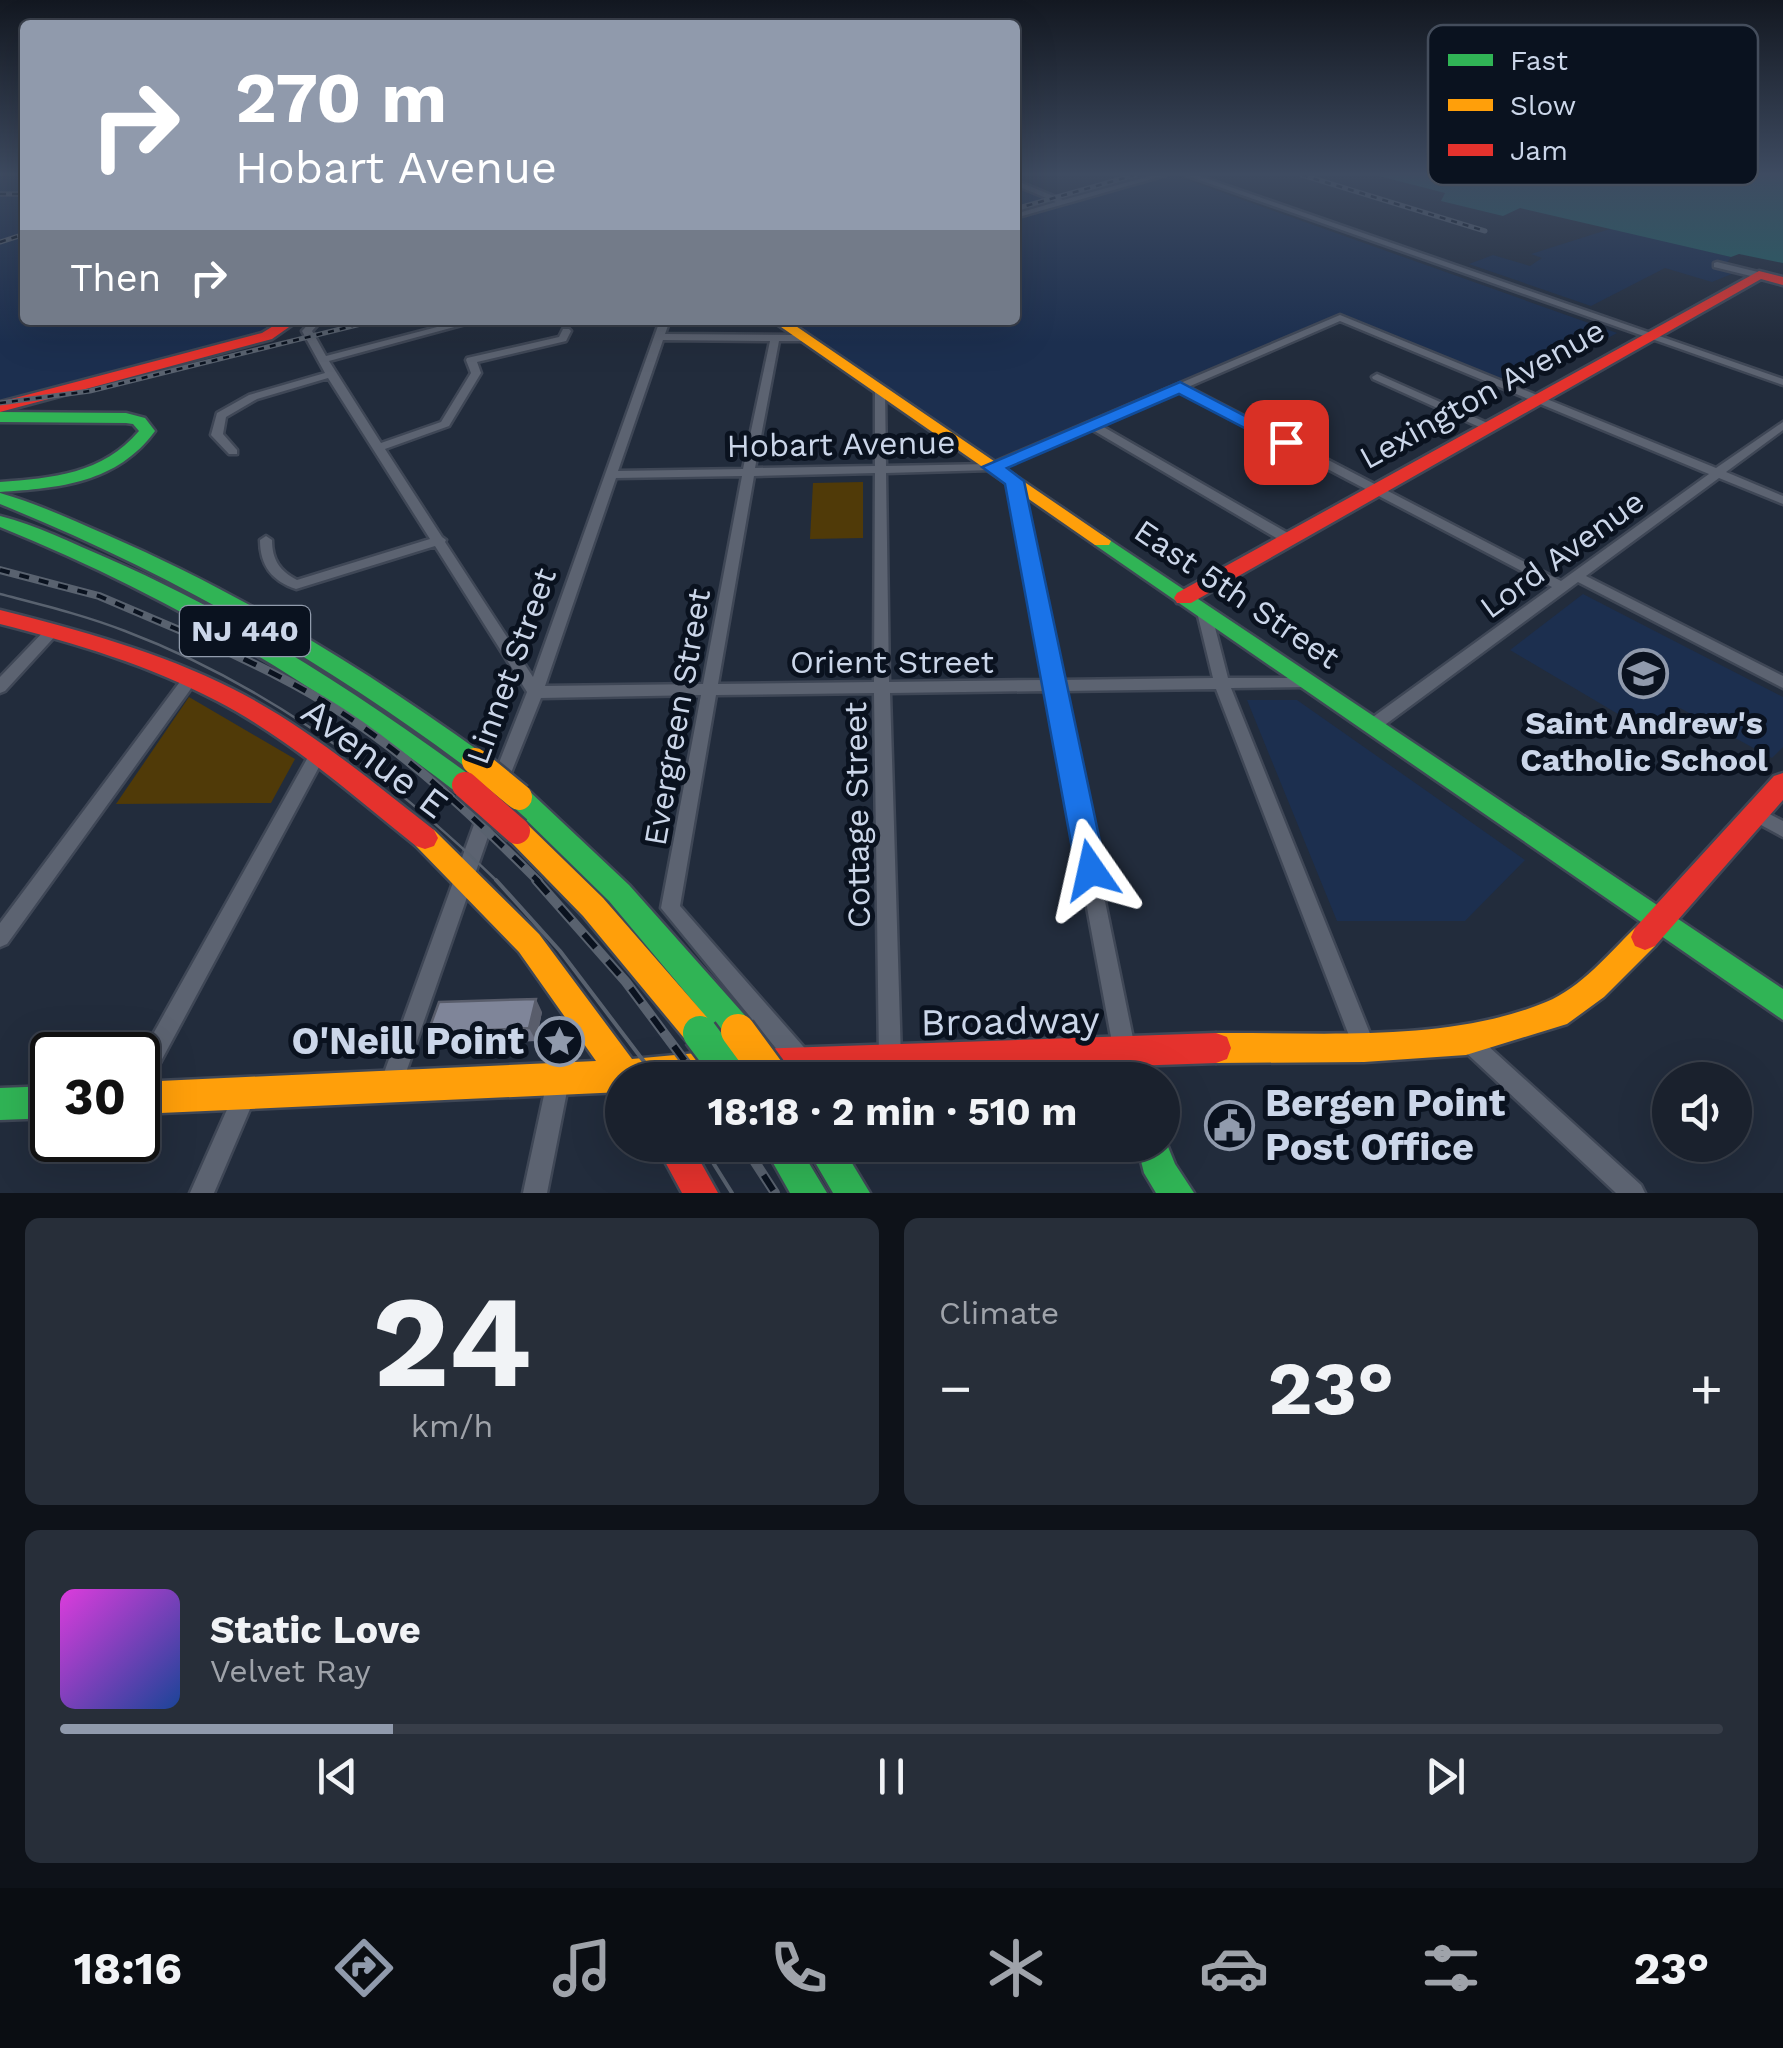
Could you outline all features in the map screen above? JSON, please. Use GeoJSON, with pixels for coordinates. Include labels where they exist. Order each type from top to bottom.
{"type":"FeatureCollection","features":[{"type":"Feature","properties":{"kind":"main road","name":"Lexington Avenue"},"geometry":{"type":"LineString","coordinates":[[1194,605],[1288,540],[1759,276]]}},
{"type":"Feature","properties":{"kind":"main road"},"geometry":{"type":"LineString","coordinates":[[1759,276],[1783,281]]}},
{"type":"Feature","properties":{"kind":"main road"},"geometry":{"type":"LineString","coordinates":[[0,406],[267,336],[284,325]]}},
{"type":"Feature","properties":{"kind":"main road","name":"East 5th Street"},"geometry":{"type":"LineString","coordinates":[[776,329],[805,338],[1783,1006]]}},
{"type":"Feature","properties":{"kind":"main road"},"geometry":{"type":"LineString","coordinates":[[0,417],[117,416],[134,418],[146,431],[134,450],[98,470],[47,482],[0,486]]}},
{"type":"Feature","properties":{"kind":"main road","name":"NJ 440"},"geometry":{"type":"LineString","coordinates":[[0,498],[103,537],[252,610],[362,677],[476,761],[619,893],[761,1062]]}},
{"type":"Feature","properties":{"kind":"main road","name":"NJ 440"},"geometry":{"type":"LineString","coordinates":[[0,521],[126,572],[266,643],[364,705],[465,785],[593,906],[721,1062]]}},
{"type":"Feature","properties":{"kind":"main road","name":"Avenue E"},"geometry":{"type":"LineString","coordinates":[[0,617],[54,630],[190,679],[228,696],[318,754],[440,850],[530,943],[615,1062]]}},
{"type":"Feature","properties":{"kind":"main road","name":"Broadway"},"geometry":{"type":"LineString","coordinates":[[789,1062],[1364,1047],[1466,1040],[1556,1014],[1594,987],[1661,922],[1783,783]]}},
{"type":"Feature","properties":{"kind":"main road"},"geometry":{"type":"LineString","coordinates":[[1125,1054],[1127,1062]]}},
{"type":"Feature","properties":{"kind":"main road","name":"Broadway"},"geometry":{"type":"LineString","coordinates":[[160,1097],[605,1077]]}},
{"type":"Feature","properties":{"kind":"main road"},"geometry":{"type":"LineString","coordinates":[[0,1104],[30,1103]]}},
{"type":"Feature","properties":{"kind":"main road"},"geometry":{"type":"LineString","coordinates":[[682,1162],[701,1193]]}},
{"type":"Feature","properties":{"kind":"main road"},"geometry":{"type":"LineString","coordinates":[[790,1162],[810,1193]]}},
{"type":"Feature","properties":{"kind":"main road"},"geometry":{"type":"LineString","coordinates":[[832,1162],[853,1193]]}},
{"type":"Feature","properties":{"kind":"main road"},"geometry":{"type":"LineString","coordinates":[[1158,1162],[1176,1193]]}},
{"type":"Feature","properties":{"kind":"street"},"geometry":{"type":"LineString","coordinates":[[1348,231],[1783,382]]}},
{"type":"Feature","properties":{"kind":"street"},"geometry":{"type":"LineString","coordinates":[[1717,265],[1759,276]]}},
{"type":"Feature","properties":{"kind":"street","name":"Hobart Avenue"},"geometry":{"type":"LineString","coordinates":[[612,475],[992,467],[1340,318],[1539,400]]}},
{"type":"Feature","properties":{"kind":"street"},"geometry":{"type":"LineString","coordinates":[[312,325],[308,331],[331,374],[535,692]]}},
{"type":"Feature","properties":{"kind":"street"},"geometry":{"type":"LineString","coordinates":[[325,360],[456,325]]}},
{"type":"Feature","properties":{"kind":"street","name":"Linnet Street"},"geometry":{"type":"LineString","coordinates":[[390,1088],[463,874],[535,692],[661,325]]}},
{"type":"Feature","properties":{"kind":"street"},"geometry":{"type":"LineString","coordinates":[[660,337],[776,329]]}},
{"type":"Feature","properties":{"kind":"street","name":"Evergreen Street"},"geometry":{"type":"LineString","coordinates":[[776,329],[746,474],[712,690],[670,908],[801,1061]]}},
{"type":"Feature","properties":{"kind":"street"},"geometry":{"type":"LineString","coordinates":[[381,447],[444,424],[472,380],[475,368],[471,360],[563,339],[566,331]]}},
{"type":"Feature","properties":{"kind":"street"},"geometry":{"type":"LineString","coordinates":[[233,452],[217,435],[222,415],[253,397],[331,374]]}},
{"type":"Feature","properties":{"kind":"street"},"geometry":{"type":"LineString","coordinates":[[1377,377],[1490,428]]}},
{"type":"Feature","properties":{"kind":"street"},"geometry":{"type":"LineString","coordinates":[[1180,387],[1562,586]]}},
{"type":"Feature","properties":{"kind":"street","name":"Cottage Street"},"geometry":{"type":"LineString","coordinates":[[880,390],[890,1059]]}},
{"type":"Feature","properties":{"kind":"street"},"geometry":{"type":"LineString","coordinates":[[1539,400],[1783,500]]}},
{"type":"Feature","properties":{"kind":"street"},"geometry":{"type":"LineString","coordinates":[[1093,424],[1288,540]]}},
{"type":"Feature","properties":{"kind":"street","name":"Lord Avenue"},"geometry":{"type":"LineString","coordinates":[[1372,726],[1783,425]]}},
{"type":"Feature","properties":{"kind":"street"},"geometry":{"type":"LineString","coordinates":[[1014,481],[1125,1054]]}},
{"type":"Feature","properties":{"kind":"street"},"geometry":{"type":"LineString","coordinates":[[266,540],[269,564],[281,579],[309,584],[440,540]]}},
{"type":"Feature","properties":{"kind":"street"},"geometry":{"type":"LineString","coordinates":[[1578,577],[1783,683]]}},
{"type":"Feature","properties":{"kind":"street"},"geometry":{"type":"LineString","coordinates":[[1194,605],[1364,1047]]}},
{"type":"Feature","properties":{"kind":"street"},"geometry":{"type":"LineString","coordinates":[[0,687],[54,630]]}},
{"type":"Feature","properties":{"kind":"street"},"geometry":{"type":"LineString","coordinates":[[0,938],[190,679]]}},
{"type":"Feature","properties":{"kind":"street","name":"Orient Street"},"geometry":{"type":"LineString","coordinates":[[535,692],[1310,682]]}},
{"type":"Feature","properties":{"kind":"street"},"geometry":{"type":"LineString","coordinates":[[160,1041],[318,754]]}},
{"type":"Feature","properties":{"kind":"street"},"geometry":{"type":"LineString","coordinates":[[1756,814],[1783,830]]}},
{"type":"Feature","properties":{"kind":"street"},"geometry":{"type":"LineString","coordinates":[[1466,1040],[1633,1193]]}},
{"type":"Feature","properties":{"kind":"street"},"geometry":{"type":"LineString","coordinates":[[535,1193],[558,1080]]}},
{"type":"Feature","properties":{"kind":"street"},"geometry":{"type":"LineString","coordinates":[[202,1193],[245,1094]]}},
{"type":"Feature","properties":{"kind":"shaded area"},"geometry":{"type":"Polygon","coordinates":[[[0,231],[20,231],[20,325],[272,325],[250,338],[0,400],[0,231]]]}},
{"type":"Feature","properties":{"kind":"shaded area"},"geometry":{"type":"Polygon","coordinates":[[[1020,231],[1329,231],[1617,333],[1514,389],[1340,318],[990,466],[792,325],[1020,325],[1020,231]]]}},
{"type":"Feature","properties":{"kind":"shaded area"},"geometry":{"type":"Polygon","coordinates":[[[1605,231],[1624,231],[1731,257],[1727,263],[1734,273],[1712,282],[1665,268],[1591,306],[1469,264],[1493,255],[1530,266],[1542,258],[1531,254],[1605,231]]]}},
{"type":"Feature","properties":{"kind":"shaded area"},"geometry":{"type":"Polygon","coordinates":[[[1618,231],[1783,231],[1783,263],[1739,254],[1731,257],[1618,231]]]}},
{"type":"Feature","properties":{"kind":"shaded area"},"geometry":{"type":"Polygon","coordinates":[[[863,482],[863,538],[810,539],[813,483],[863,482]]]}},
{"type":"Feature","properties":{"kind":"shaded area","name":"Saint Andrew's Catholic School"},"geometry":{"type":"Polygon","coordinates":[[[1583,594],[1783,697],[1783,747],[1772,758],[1680,708],[1650,733],[1510,650],[1583,594]]]}},
{"type":"Feature","properties":{"kind":"shaded area"},"geometry":{"type":"Polygon","coordinates":[[[189,697],[295,759],[271,803],[116,804],[189,697]]]}},
{"type":"Feature","properties":{"kind":"shaded area"},"geometry":{"type":"Polygon","coordinates":[[[1247,700],[1297,700],[1525,860],[1465,921],[1337,921],[1247,700]]]}},
{"type":"Feature","properties":{"kind":"building"},"geometry":{"type":"Polygon","coordinates":[[[536,999],[529,1028],[489,1030],[486,1038],[472,1038],[474,1031],[428,1032],[439,1002],[536,999]]]}},
{"type":"Feature","properties":{"kind":"tram line"},"geometry":{"type":"LineString","coordinates":[[0,594],[125,631],[177,653],[277,706],[415,806],[497,881]]}},
{"type":"Feature","properties":{"kind":"tram line"},"geometry":{"type":"LineString","coordinates":[[497,881],[560,951],[644,1062]]}},
{"type":"Feature","properties":{"kind":"tram line"},"geometry":{"type":"LineString","coordinates":[[713,1162],[732,1193]]}},
{"type":"Feature","properties":{"kind":"railway"},"geometry":{"type":"LineString","coordinates":[[0,242],[20,236]]}},
{"type":"Feature","properties":{"kind":"railway"},"geometry":{"type":"LineString","coordinates":[[0,403],[90,391],[357,325]]}},
{"type":"Feature","properties":{"kind":"railway"},"geometry":{"type":"LineString","coordinates":[[0,570],[99,596],[198,638]]}},
{"type":"Feature","properties":{"kind":"railway"},"geometry":{"type":"LineString","coordinates":[[193,635],[306,691],[369,732],[445,793],[539,882]]}},
{"type":"Feature","properties":{"kind":"railway"},"geometry":{"type":"LineString","coordinates":[[536,880],[626,982],[686,1062]]}},
{"type":"Feature","properties":{"kind":"railway"},"geometry":{"type":"LineString","coordinates":[[755,1162],[775,1193]]}},
{"type":"Feature","properties":{"kind":"traffic: fast"},"geometry":{"type":"LineString","coordinates":[[0,417],[126,418],[139,421],[147,431],[134,448],[101,470],[62,481],[0,487]]}},
{"type":"Feature","properties":{"kind":"traffic: fast"},"geometry":{"type":"LineString","coordinates":[[0,498],[127,551],[247,612],[363,682],[475,761]]}},
{"type":"Feature","properties":{"kind":"traffic: fast"},"geometry":{"type":"LineString","coordinates":[[0,521],[125,573],[243,635],[356,705],[465,785]]}},
{"type":"Feature","properties":{"kind":"traffic: fast"},"geometry":{"type":"LineString","coordinates":[[1102,541],[1783,1006]]}},
{"type":"Feature","properties":{"kind":"traffic: fast"},"geometry":{"type":"LineString","coordinates":[[519,797],[619,893],[738,1031]]}},
{"type":"Feature","properties":{"kind":"traffic: fast"},"geometry":{"type":"LineString","coordinates":[[700,1033],[722,1062]]}},
{"type":"Feature","properties":{"kind":"traffic: fast"},"geometry":{"type":"LineString","coordinates":[[0,1104],[30,1103]]}},
{"type":"Feature","properties":{"kind":"traffic: fast"},"geometry":{"type":"LineString","coordinates":[[790,1162],[810,1193]]}},
{"type":"Feature","properties":{"kind":"traffic: fast"},"geometry":{"type":"LineString","coordinates":[[832,1162],[853,1193]]}},
{"type":"Feature","properties":{"kind":"traffic: fast"},"geometry":{"type":"LineString","coordinates":[[1158,1162],[1161,1173],[1177,1193]]}},
{"type":"Feature","properties":{"kind":"traffic: slow"},"geometry":{"type":"LineString","coordinates":[[785,325],[1102,541]]}},
{"type":"Feature","properties":{"kind":"traffic: slow"},"geometry":{"type":"LineString","coordinates":[[475,761],[519,797]]}},
{"type":"Feature","properties":{"kind":"traffic: slow"},"geometry":{"type":"LineString","coordinates":[[517,831],[593,907],[700,1033]]}},
{"type":"Feature","properties":{"kind":"traffic: slow"},"geometry":{"type":"LineString","coordinates":[[425,838],[529,943],[615,1062]]}},
{"type":"Feature","properties":{"kind":"traffic: slow"},"geometry":{"type":"LineString","coordinates":[[1216,1048],[1364,1047],[1466,1040],[1556,1014],[1594,987],[1645,937]]}},
{"type":"Feature","properties":{"kind":"traffic: slow"},"geometry":{"type":"LineString","coordinates":[[738,1031],[761,1062]]}},
{"type":"Feature","properties":{"kind":"traffic: slow"},"geometry":{"type":"LineString","coordinates":[[1125,1053],[1128,1062]]}},
{"type":"Feature","properties":{"kind":"traffic: slow"},"geometry":{"type":"LineString","coordinates":[[160,1097],[605,1076]]}},
{"type":"Feature","properties":{"kind":"traffic: jam"},"geometry":{"type":"LineString","coordinates":[[1184,598],[1759,275],[1783,281]]}},
{"type":"Feature","properties":{"kind":"traffic: jam"},"geometry":{"type":"LineString","coordinates":[[0,407],[267,336],[284,325]]}},
{"type":"Feature","properties":{"kind":"traffic: jam"},"geometry":{"type":"LineString","coordinates":[[0,617],[115,650],[225,695],[303,744],[425,838]]}},
{"type":"Feature","properties":{"kind":"traffic: jam"},"geometry":{"type":"LineString","coordinates":[[1645,937],[1783,783]]}},
{"type":"Feature","properties":{"kind":"traffic: jam"},"geometry":{"type":"LineString","coordinates":[[465,785],[517,831]]}},
{"type":"Feature","properties":{"kind":"traffic: jam"},"geometry":{"type":"LineString","coordinates":[[815,1062],[1216,1048]]}},
{"type":"Feature","properties":{"kind":"traffic: jam"},"geometry":{"type":"LineString","coordinates":[[682,1162],[701,1193]]}},
{"type":"Feature","properties":{"kind":"place","name":"Saint Andrew's Catholic School"},"geometry":{"type":"Point","coordinates":[1644,673]}},
{"type":"Feature","properties":{"kind":"place","name":"O'Neill Point"},"geometry":{"type":"Point","coordinates":[559,1041]}},
{"type":"Feature","properties":{"kind":"place","name":"Bergen Point Post Office"},"geometry":{"type":"Point","coordinates":[1230,1125]}},
{"type":"Feature","properties":{"kind":"route"},"geometry":{"type":"LineString","coordinates":[[1091,870],[1014,481],[992,467],[1180,387],[1286,442]]}}]}
